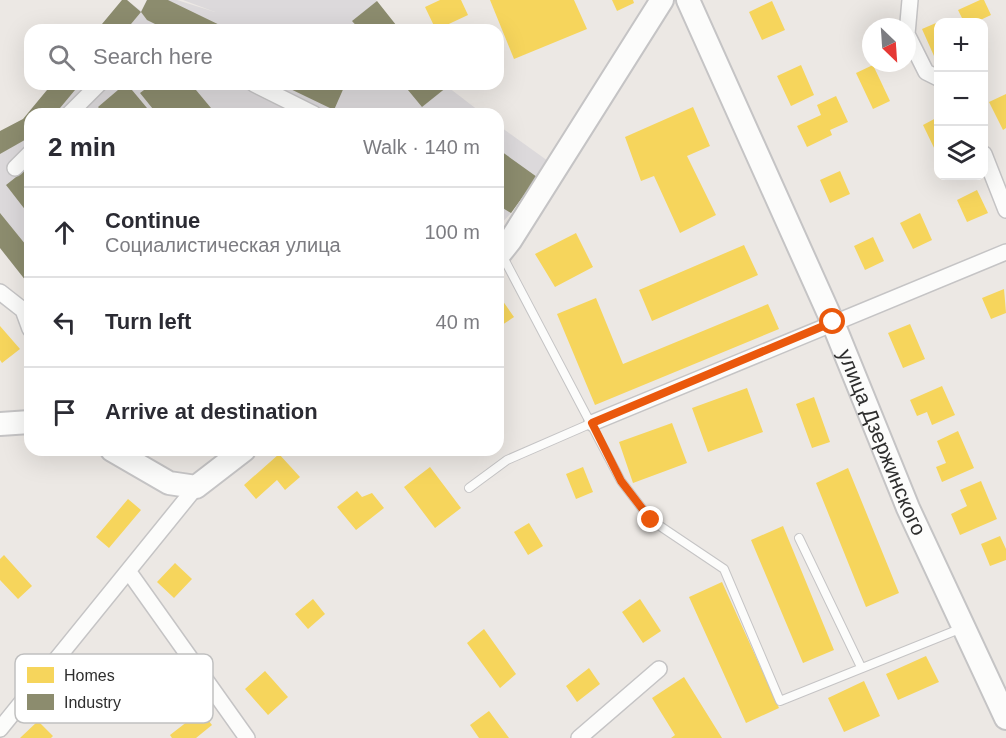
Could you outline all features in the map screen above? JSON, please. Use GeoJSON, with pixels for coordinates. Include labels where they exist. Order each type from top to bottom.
{"type":"FeatureCollection","features":[{"type":"Feature","properties":{"kind":"street"},"geometry":{"type":"LineString","coordinates":[[504,242],[662,0]]}},
{"type":"Feature","properties":{"kind":"street","name":"улица Дзержинского"},"geometry":{"type":"LineString","coordinates":[[688,0],[833,322],[908,507],[1006,718]]}},
{"type":"Feature","properties":{"kind":"street"},"geometry":{"type":"LineString","coordinates":[[910,0],[907,34],[926,72],[934,76]]}},
{"type":"Feature","properties":{"kind":"street"},"geometry":{"type":"LineString","coordinates":[[75,108],[93,90]]}},
{"type":"Feature","properties":{"kind":"street"},"geometry":{"type":"LineString","coordinates":[[267,90],[302,108]]}},
{"type":"Feature","properties":{"kind":"street"},"geometry":{"type":"LineString","coordinates":[[15,168],[24,159]]}},
{"type":"Feature","properties":{"kind":"street"},"geometry":{"type":"LineString","coordinates":[[988,164],[1006,210]]}},
{"type":"Feature","properties":{"kind":"street"},"geometry":{"type":"LineString","coordinates":[[592,423],[1006,252]]}},
{"type":"Feature","properties":{"kind":"street"},"geometry":{"type":"LineString","coordinates":[[0,292],[24,313]]}},
{"type":"Feature","properties":{"kind":"street"},"geometry":{"type":"LineString","coordinates":[[0,424],[24,422]]}},
{"type":"Feature","properties":{"kind":"street"},"geometry":{"type":"LineString","coordinates":[[122,456],[169,483],[196,487]]}},
{"type":"Feature","properties":{"kind":"street"},"geometry":{"type":"LineString","coordinates":[[62,654],[196,487],[236,456]]}},
{"type":"Feature","properties":{"kind":"street"},"geometry":{"type":"LineString","coordinates":[[129,572],[187,654]]}},
{"type":"Feature","properties":{"kind":"street"},"geometry":{"type":"LineString","coordinates":[[579,738],[659,669]]}},
{"type":"Feature","properties":{"kind":"street"},"geometry":{"type":"LineString","coordinates":[[213,690],[247,738]]}},
{"type":"Feature","properties":{"kind":"street"},"geometry":{"type":"LineString","coordinates":[[0,729],[15,711]]}},
{"type":"Feature","properties":{"kind":"lane"},"geometry":{"type":"LineString","coordinates":[[504,249],[621,481],[651,520],[724,569],[780,701],[964,628]]}},
{"type":"Feature","properties":{"kind":"lane"},"geometry":{"type":"LineString","coordinates":[[469,488],[507,460],[592,423]]}},
{"type":"Feature","properties":{"kind":"lane"},"geometry":{"type":"LineString","coordinates":[[799,538],[861,667]]}},
{"type":"Feature","properties":{"kind":"shaded area"},"geometry":{"type":"Polygon","coordinates":[[[122,0],[127,0],[141,11],[147,0],[177,0],[215,12],[183,0],[376,0],[395,24],[102,24],[122,0]]]}},
{"type":"Feature","properties":{"kind":"shaded area"},"geometry":{"type":"Polygon","coordinates":[[[47,90],[452,90],[475,108],[32,108],[47,90]]]}},
{"type":"Feature","properties":{"kind":"shaded area"},"geometry":{"type":"Polygon","coordinates":[[[23,119],[24,278],[0,248],[0,132],[23,119]]]}},
{"type":"Feature","properties":{"kind":"shaded area"},"geometry":{"type":"Polygon","coordinates":[[[504,129],[548,161],[504,221],[504,129]]]}},
{"type":"Feature","properties":{"kind":"building: Homes"},"geometry":{"type":"Polygon","coordinates":[[[440,0],[461,0],[468,15],[449,24],[433,24],[425,7],[440,0]]]}},
{"type":"Feature","properties":{"kind":"building: Homes"},"geometry":{"type":"Polygon","coordinates":[[[490,0],[574,0],[587,29],[514,59],[504,34],[504,24],[500,24],[490,0]]]}},
{"type":"Feature","properties":{"kind":"building: Homes"},"geometry":{"type":"Polygon","coordinates":[[[612,0],[633,0],[634,3],[617,11],[612,0]]]}},
{"type":"Feature","properties":{"kind":"building: Homes"},"geometry":{"type":"Polygon","coordinates":[[[984,0],[991,15],[985,18],[962,18],[958,10],[984,0]]]}},
{"type":"Feature","properties":{"kind":"building: Homes"},"geometry":{"type":"Polygon","coordinates":[[[772,1],[785,30],[762,40],[749,12],[772,1]]]}},
{"type":"Feature","properties":{"kind":"building: Homes"},"geometry":{"type":"Polygon","coordinates":[[[934,24],[934,56],[922,29],[934,24]]]}},
{"type":"Feature","properties":{"kind":"building: Homes"},"geometry":{"type":"Polygon","coordinates":[[[801,65],[814,95],[791,106],[777,76],[801,65]]]}},
{"type":"Feature","properties":{"kind":"building: Homes"},"geometry":{"type":"Polygon","coordinates":[[[862,70],[862,72],[876,72],[890,101],[873,109],[856,73],[862,70]]]}},
{"type":"Feature","properties":{"kind":"building: Homes"},"geometry":{"type":"Polygon","coordinates":[[[1006,94],[1006,128],[1003,130],[989,102],[1006,94]]]}},
{"type":"Feature","properties":{"kind":"building: Homes"},"geometry":{"type":"Polygon","coordinates":[[[836,96],[848,122],[830,130],[832,135],[807,147],[797,126],[821,115],[817,105],[836,96]]]}},
{"type":"Feature","properties":{"kind":"building: Homes"},"geometry":{"type":"Polygon","coordinates":[[[693,107],[710,146],[687,156],[716,215],[680,233],[654,176],[641,181],[625,137],[693,107]]]}},
{"type":"Feature","properties":{"kind":"building: Homes"},"geometry":{"type":"Polygon","coordinates":[[[934,119],[934,148],[923,125],[934,119]]]}},
{"type":"Feature","properties":{"kind":"building: Homes"},"geometry":{"type":"Polygon","coordinates":[[[840,171],[850,194],[830,203],[820,180],[840,171]]]}},
{"type":"Feature","properties":{"kind":"building: Homes"},"geometry":{"type":"Polygon","coordinates":[[[977,190],[988,213],[967,222],[957,200],[977,190]]]}},
{"type":"Feature","properties":{"kind":"building: Homes"},"geometry":{"type":"Polygon","coordinates":[[[920,213],[932,240],[913,249],[900,223],[920,213]]]}},
{"type":"Feature","properties":{"kind":"building: Homes"},"geometry":{"type":"Polygon","coordinates":[[[576,233],[593,267],[555,287],[535,254],[576,233]]]}},
{"type":"Feature","properties":{"kind":"building: Homes"},"geometry":{"type":"Polygon","coordinates":[[[873,237],[884,261],[865,270],[854,246],[873,237]]]}},
{"type":"Feature","properties":{"kind":"building: Homes"},"geometry":{"type":"Polygon","coordinates":[[[744,245],[758,275],[652,321],[639,290],[744,245]]]}},
{"type":"Feature","properties":{"kind":"building: Homes"},"geometry":{"type":"Polygon","coordinates":[[[1004,289],[1006,313],[991,319],[982,298],[1004,289]]]}},
{"type":"Feature","properties":{"kind":"building: Homes"},"geometry":{"type":"Polygon","coordinates":[[[596,298],[623,364],[768,304],[779,329],[595,405],[557,314],[596,298]]]}},
{"type":"Feature","properties":{"kind":"building: Homes"},"geometry":{"type":"Polygon","coordinates":[[[504,303],[514,317],[504,324],[504,303]]]}},
{"type":"Feature","properties":{"kind":"building: Homes"},"geometry":{"type":"Polygon","coordinates":[[[910,324],[925,359],[903,368],[888,333],[910,324]]]}},
{"type":"Feature","properties":{"kind":"building: Homes"},"geometry":{"type":"Polygon","coordinates":[[[0,326],[20,349],[2,363],[0,360],[0,326]]]}},
{"type":"Feature","properties":{"kind":"building: Homes"},"geometry":{"type":"Polygon","coordinates":[[[942,386],[955,415],[932,425],[927,412],[917,416],[910,400],[942,386]]]}},
{"type":"Feature","properties":{"kind":"building: Homes"},"geometry":{"type":"Polygon","coordinates":[[[747,388],[763,432],[708,452],[692,408],[747,388]]]}},
{"type":"Feature","properties":{"kind":"building: Homes"},"geometry":{"type":"Polygon","coordinates":[[[814,397],[830,442],[812,448],[796,404],[814,397]]]}},
{"type":"Feature","properties":{"kind":"building: Homes"},"geometry":{"type":"Polygon","coordinates":[[[672,423],[687,463],[633,483],[619,442],[672,423]]]}},
{"type":"Feature","properties":{"kind":"building: Homes"},"geometry":{"type":"Polygon","coordinates":[[[958,431],[974,468],[942,482],[936,467],[946,463],[937,441],[958,431]]]}},
{"type":"Feature","properties":{"kind":"building: Homes"},"geometry":{"type":"Polygon","coordinates":[[[277,456],[281,456],[300,477],[285,490],[277,480],[256,499],[244,485],[277,456]]]}},
{"type":"Feature","properties":{"kind":"building: Homes"},"geometry":{"type":"Polygon","coordinates":[[[430,467],[461,508],[435,528],[404,487],[430,467]]]}},
{"type":"Feature","properties":{"kind":"building: Homes"},"geometry":{"type":"Polygon","coordinates":[[[583,467],[593,492],[576,499],[566,474],[583,467]]]}},
{"type":"Feature","properties":{"kind":"building: Homes"},"geometry":{"type":"Polygon","coordinates":[[[848,468],[899,593],[866,607],[816,483],[848,468]]]}},
{"type":"Feature","properties":{"kind":"building: Homes"},"geometry":{"type":"Polygon","coordinates":[[[981,481],[997,519],[960,535],[951,514],[967,506],[960,490],[981,481]]]}},
{"type":"Feature","properties":{"kind":"building: Homes"},"geometry":{"type":"Polygon","coordinates":[[[357,491],[362,497],[372,493],[384,508],[356,530],[337,507],[357,491]]]}},
{"type":"Feature","properties":{"kind":"building: Homes"},"geometry":{"type":"Polygon","coordinates":[[[128,499],[141,510],[109,548],[96,537],[128,499]]]}},
{"type":"Feature","properties":{"kind":"building: Homes"},"geometry":{"type":"Polygon","coordinates":[[[529,523],[543,546],[528,555],[514,532],[529,523]]]}},
{"type":"Feature","properties":{"kind":"building: Homes"},"geometry":{"type":"Polygon","coordinates":[[[783,526],[834,650],[803,663],[751,540],[783,526]]]}},
{"type":"Feature","properties":{"kind":"building: Homes"},"geometry":{"type":"Polygon","coordinates":[[[1000,536],[1006,549],[1006,560],[990,566],[981,544],[1000,536]]]}},
{"type":"Feature","properties":{"kind":"building: Homes"},"geometry":{"type":"Polygon","coordinates":[[[4,555],[32,586],[18,599],[0,580],[0,559],[4,555]]]}},
{"type":"Feature","properties":{"kind":"building: Homes"},"geometry":{"type":"Polygon","coordinates":[[[175,563],[192,579],[174,598],[157,582],[175,563]]]}},
{"type":"Feature","properties":{"kind":"building: Homes"},"geometry":{"type":"Polygon","coordinates":[[[722,582],[779,708],[746,723],[689,597],[722,582]]]}},
{"type":"Feature","properties":{"kind":"building: Homes"},"geometry":{"type":"Polygon","coordinates":[[[313,599],[325,614],[308,629],[295,614],[313,599]]]}},
{"type":"Feature","properties":{"kind":"building: Homes"},"geometry":{"type":"Polygon","coordinates":[[[640,599],[661,631],[643,643],[622,612],[640,599]]]}},
{"type":"Feature","properties":{"kind":"building: Homes"},"geometry":{"type":"Polygon","coordinates":[[[484,629],[516,674],[500,688],[467,643],[484,629]]]}},
{"type":"Feature","properties":{"kind":"building: Homes"},"geometry":{"type":"Polygon","coordinates":[[[926,656],[939,682],[898,700],[886,674],[926,656]]]}},
{"type":"Feature","properties":{"kind":"building: Homes"},"geometry":{"type":"Polygon","coordinates":[[[589,668],[600,684],[577,702],[566,686],[589,668]]]}},
{"type":"Feature","properties":{"kind":"building: Homes"},"geometry":{"type":"Polygon","coordinates":[[[265,671],[288,697],[268,715],[245,689],[265,671]]]}},
{"type":"Feature","properties":{"kind":"building: Homes"},"geometry":{"type":"Polygon","coordinates":[[[684,677],[722,738],[671,738],[675,735],[652,698],[684,677]]]}},
{"type":"Feature","properties":{"kind":"building: Homes"},"geometry":{"type":"Polygon","coordinates":[[[864,681],[880,716],[844,732],[828,698],[864,681]]]}},
{"type":"Feature","properties":{"kind":"building: Homes"},"geometry":{"type":"Polygon","coordinates":[[[489,711],[509,738],[479,738],[470,725],[489,711]]]}},
{"type":"Feature","properties":{"kind":"building: Homes"},"geometry":{"type":"Polygon","coordinates":[[[36,723],[40,723],[53,736],[51,738],[20,738],[36,723]]]}},
{"type":"Feature","properties":{"kind":"building: Homes"},"geometry":{"type":"Polygon","coordinates":[[[186,723],[210,723],[212,725],[196,738],[172,738],[170,735],[186,723]]]}},
{"type":"Feature","properties":{"kind":"building: Industry"},"geometry":{"type":"Polygon","coordinates":[[[122,0],[127,0],[141,12],[131,24],[102,24],[122,0]]]}},
{"type":"Feature","properties":{"kind":"building: Industry"},"geometry":{"type":"Polygon","coordinates":[[[147,0],[168,0],[218,24],[155,24],[147,20],[141,12],[147,0]]]}},
{"type":"Feature","properties":{"kind":"building: Industry"},"geometry":{"type":"Polygon","coordinates":[[[377,1],[395,24],[355,24],[352,21],[377,1]]]}},
{"type":"Feature","properties":{"kind":"building: Industry"},"geometry":{"type":"Polygon","coordinates":[[[47,90],[75,90],[60,108],[32,108],[47,90]]]}},
{"type":"Feature","properties":{"kind":"building: Industry"},"geometry":{"type":"Polygon","coordinates":[[[118,90],[132,90],[147,108],[99,108],[118,90]]]}},
{"type":"Feature","properties":{"kind":"building: Industry"},"geometry":{"type":"Polygon","coordinates":[[[144,90],[196,90],[211,108],[152,108],[140,93],[144,90]]]}},
{"type":"Feature","properties":{"kind":"building: Industry"},"geometry":{"type":"Polygon","coordinates":[[[292,90],[343,90],[335,108],[330,108],[292,90]]]}},
{"type":"Feature","properties":{"kind":"building: Industry"},"geometry":{"type":"Polygon","coordinates":[[[408,90],[443,90],[422,107],[408,90]]]}},
{"type":"Feature","properties":{"kind":"building: Industry"},"geometry":{"type":"Polygon","coordinates":[[[23,119],[24,140],[0,154],[0,131],[23,119]]]}},
{"type":"Feature","properties":{"kind":"building: Industry"},"geometry":{"type":"Polygon","coordinates":[[[504,153],[537,177],[511,213],[504,209],[504,153]]]}},
{"type":"Feature","properties":{"kind":"building: Industry"},"geometry":{"type":"Polygon","coordinates":[[[24,171],[24,208],[6,185],[24,171]]]}},
{"type":"Feature","properties":{"kind":"building: Industry"},"geometry":{"type":"Polygon","coordinates":[[[0,213],[24,243],[24,278],[0,248],[0,213]]]}},
{"type":"Feature","properties":{"kind":"route"},"geometry":{"type":"LineString","coordinates":[[651,520],[621,481],[592,423],[833,322]]}}]}
